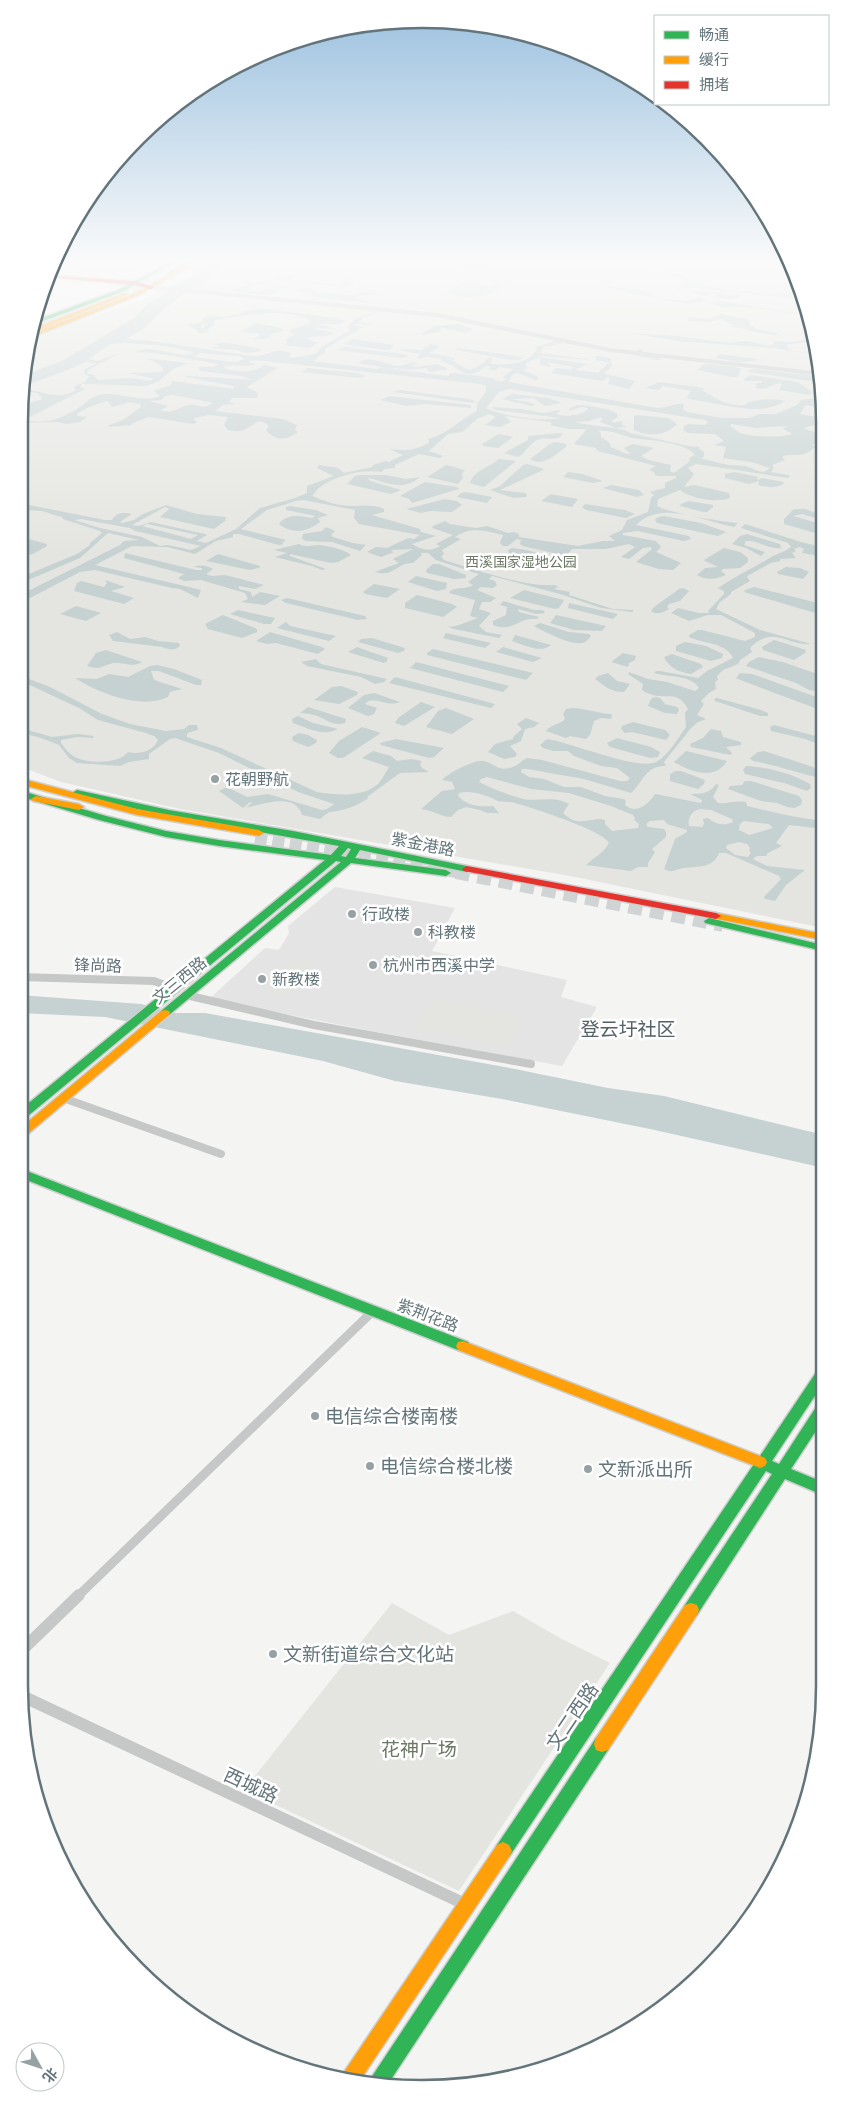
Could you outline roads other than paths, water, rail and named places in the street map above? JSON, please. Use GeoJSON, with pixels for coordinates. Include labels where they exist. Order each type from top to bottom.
{"type":"FeatureCollection","features":[{"type":"Feature","properties":{"kind":"main road","name":"紫金港路"},"geometry":{"type":"LineString","coordinates":[[28,780],[53,788],[169,813],[671,906],[816,936]]}},
{"type":"Feature","properties":{"kind":"main road"},"geometry":{"type":"LineString","coordinates":[[28,784],[134,815]]}},
{"type":"Feature","properties":{"kind":"main road"},"geometry":{"type":"LineString","coordinates":[[53,788],[134,815]]}},
{"type":"Feature","properties":{"kind":"main road"},"geometry":{"type":"LineString","coordinates":[[28,790],[134,815]]}},
{"type":"Feature","properties":{"kind":"main road","name":"紫金港路"},"geometry":{"type":"LineString","coordinates":[[28,797],[111,821],[185,838],[285,854],[378,862],[565,893],[685,916],[816,946]]}},
{"type":"Feature","properties":{"kind":"main road"},"geometry":{"type":"LineString","coordinates":[[36,799],[257,836]]}},
{"type":"Feature","properties":{"kind":"main road","name":"文三西路"},"geometry":{"type":"LineString","coordinates":[[28,1110],[131,1027],[334,858],[345,845]]}},
{"type":"Feature","properties":{"kind":"main road","name":"文三西路"},"geometry":{"type":"LineString","coordinates":[[28,1128],[349,860],[357,848]]}},
{"type":"Feature","properties":{"kind":"main road","name":"紫荆花路"},"geometry":{"type":"LineString","coordinates":[[28,1176],[764,1463],[816,1486]]}},
{"type":"Feature","properties":{"kind":"main road","name":"文二西路"},"geometry":{"type":"LineString","coordinates":[[354,2073],[816,1384]]}},
{"type":"Feature","properties":{"kind":"main road"},"geometry":{"type":"LineString","coordinates":[[381,2077],[783,1471],[816,1418]]}},
{"type":"Feature","properties":{"kind":"street"},"geometry":{"type":"LineString","coordinates":[[693,359],[813,373]]}},
{"type":"Feature","properties":{"kind":"street","name":"锋尚路"},"geometry":{"type":"LineString","coordinates":[[28,976],[154,981],[175,990]]}},
{"type":"Feature","properties":{"kind":"street"},"geometry":{"type":"LineString","coordinates":[[186,995],[222,1005],[322,1026],[531,1064]]}},
{"type":"Feature","properties":{"kind":"street"},"geometry":{"type":"LineString","coordinates":[[63,1098],[221,1154]]}},
{"type":"Feature","properties":{"kind":"street"},"geometry":{"type":"LineString","coordinates":[[28,1643],[373,1311]]}},
{"type":"Feature","properties":{"kind":"street","name":"西城路"},"geometry":{"type":"LineString","coordinates":[[28,1699],[467,1905]]}},
{"type":"Feature","properties":{"kind":"waterway"},"geometry":{"type":"LineString","coordinates":[[444,359],[470,372],[482,367],[490,360]]}},
{"type":"Feature","properties":{"kind":"waterway"},"geometry":{"type":"LineString","coordinates":[[601,373],[610,365]]}},
{"type":"Feature","properties":{"kind":"waterway"},"geometry":{"type":"LineString","coordinates":[[519,371],[536,378]]}},
{"type":"Feature","properties":{"kind":"tunnel"},"geometry":{"type":"LineString","coordinates":[[255,839],[463,873]]}},
{"type":"Feature","properties":{"kind":"tunnel"},"geometry":{"type":"LineString","coordinates":[[456,872],[723,925]]}},
{"type":"Feature","properties":{"kind":"place","name":"花朝野航"},"geometry":{"type":"Point","coordinates":[215,779]}},
{"type":"Feature","properties":{"kind":"place","name":"行政楼"},"geometry":{"type":"Point","coordinates":[352,914]}},
{"type":"Feature","properties":{"kind":"place","name":"科教楼"},"geometry":{"type":"Point","coordinates":[418,932]}},
{"type":"Feature","properties":{"kind":"place","name":"杭州市西溪中学"},"geometry":{"type":"Point","coordinates":[373,965]}},
{"type":"Feature","properties":{"kind":"place","name":"新教楼"},"geometry":{"type":"Point","coordinates":[262,979]}},
{"type":"Feature","properties":{"kind":"place","name":"电信综合楼南楼"},"geometry":{"type":"Point","coordinates":[315,1416]}},
{"type":"Feature","properties":{"kind":"place","name":"电信综合楼北楼"},"geometry":{"type":"Point","coordinates":[370,1466]}},
{"type":"Feature","properties":{"kind":"place","name":"文新派出所"},"geometry":{"type":"Point","coordinates":[588,1469]}},
{"type":"Feature","properties":{"kind":"place","name":"文新街道综合文化站"},"geometry":{"type":"Point","coordinates":[273,1654]}},
{"type":"Feature","properties":{"kind":"district","name":"登云圩社区"},"geometry":{"type":"Point","coordinates":[628,1029]}},
{"type":"Feature","properties":{"kind":"park label","name":"西溪国家湿地公园"},"geometry":{"type":"Point","coordinates":[521,562]}},
{"type":"Feature","properties":{"kind":"park label","name":"花神广场"},"geometry":{"type":"Point","coordinates":[419,1749]}}]}
